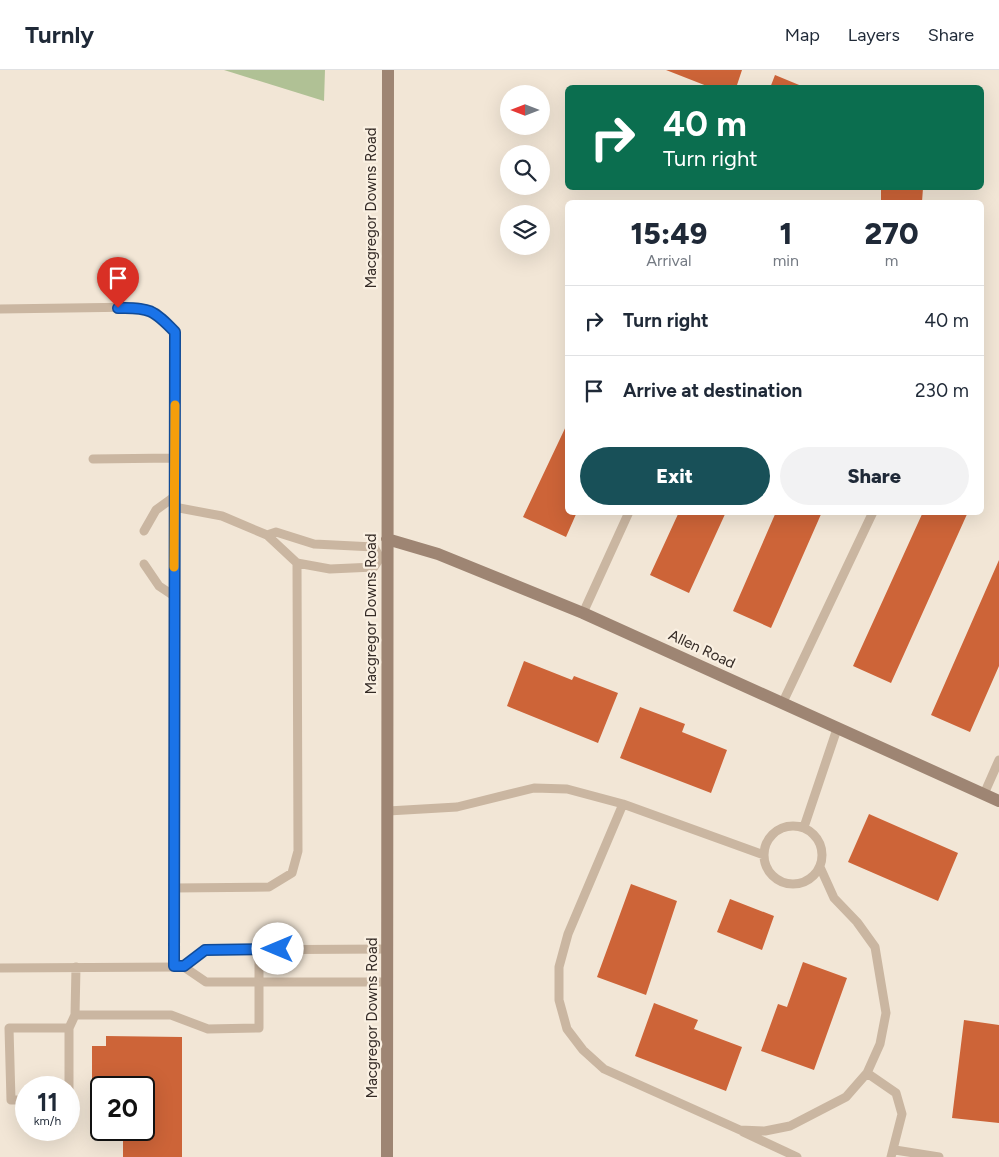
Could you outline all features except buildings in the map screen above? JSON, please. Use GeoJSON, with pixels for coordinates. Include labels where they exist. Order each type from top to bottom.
{"type":"FeatureCollection","features":[{"type":"Feature","properties":{"kind":"street","name":"Macgregor Downs Road"},"geometry":{"type":"LineString","coordinates":[[388,70],[387,539],[383,558],[388,811],[388,1157]]}},
{"type":"Feature","properties":{"kind":"street","name":"Allen Road"},"geometry":{"type":"LineString","coordinates":[[387,539],[438,554],[583,613],[999,801]]}},
{"type":"Feature","properties":{"kind":"lane"},"geometry":{"type":"LineString","coordinates":[[0,309],[138,307],[157,313],[175,332],[174,888],[179,966]]}},
{"type":"Feature","properties":{"kind":"lane"},"geometry":{"type":"LineString","coordinates":[[93,459],[174,458]]}},
{"type":"Feature","properties":{"kind":"lane"},"geometry":{"type":"LineString","coordinates":[[144,531],[156,510],[174,497]]}},
{"type":"Feature","properties":{"kind":"lane"},"geometry":{"type":"LineString","coordinates":[[174,507],[222,516],[267,535],[297,564],[330,568],[374,567],[383,558],[374,547],[314,544],[276,532],[267,535]]}},
{"type":"Feature","properties":{"kind":"lane"},"geometry":{"type":"LineString","coordinates":[[583,613],[628,515]]}},
{"type":"Feature","properties":{"kind":"lane"},"geometry":{"type":"LineString","coordinates":[[782,704],[873,515]]}},
{"type":"Feature","properties":{"kind":"lane"},"geometry":{"type":"LineString","coordinates":[[144,564],[159,586],[174,596]]}},
{"type":"Feature","properties":{"kind":"lane"},"geometry":{"type":"LineString","coordinates":[[174,888],[269,887],[292,873],[298,851],[297,564]]}},
{"type":"Feature","properties":{"kind":"lane"},"geometry":{"type":"LineString","coordinates":[[804,827],[837,729]]}},
{"type":"Feature","properties":{"kind":"lane"},"geometry":{"type":"LineString","coordinates":[[984,794],[999,760]]}},
{"type":"Feature","properties":{"kind":"lane"},"geometry":{"type":"LineString","coordinates":[[388,811],[457,807],[534,788],[567,789],[622,804],[764,855]]}},
{"type":"Feature","properties":{"kind":"lane"},"geometry":{"type":"LineString","coordinates":[[622,804],[568,934],[559,967],[559,1000],[567,1029],[583,1050],[604,1069],[797,1157]]}},
{"type":"Feature","properties":{"kind":"lane"},"geometry":{"type":"LineString","coordinates":[[740,1130],[765,1131],[790,1126],[846,1097],[867,1073],[880,1044],[886,1013],[880,970],[874,947],[857,922],[834,898],[820,867],[822,851],[816,837],[804,827],[785,826],[770,837],[764,855],[768,870],[780,881],[795,884],[810,879],[820,867]]}},
{"type":"Feature","properties":{"kind":"lane"},"geometry":{"type":"LineString","coordinates":[[75,1015],[171,1015],[208,1029],[259,1028],[259,949]]}},
{"type":"Feature","properties":{"kind":"lane"},"geometry":{"type":"LineString","coordinates":[[0,968],[179,966],[205,950],[388,949]]}},
{"type":"Feature","properties":{"kind":"lane"},"geometry":{"type":"LineString","coordinates":[[179,966],[206,982],[388,982]]}},
{"type":"Feature","properties":{"kind":"lane"},"geometry":{"type":"LineString","coordinates":[[69,1076],[69,1028],[75,1015],[76,967]]}},
{"type":"Feature","properties":{"kind":"lane"},"geometry":{"type":"LineString","coordinates":[[15,1100],[11,1100],[9,1028],[69,1028]]}},
{"type":"Feature","properties":{"kind":"lane"},"geometry":{"type":"LineString","coordinates":[[867,1073],[896,1093],[902,1114],[893,1153],[939,1157]]}},
{"type":"Feature","properties":{"kind":"green space"},"geometry":{"type":"Polygon","coordinates":[[[224,70],[325,70],[324,101],[224,70]]]}},
{"type":"Feature","properties":{"kind":"slow traffic"},"geometry":{"type":"LineString","coordinates":[[174,567],[175,405]]}},
{"type":"Feature","properties":{"kind":"route"},"geometry":{"type":"LineString","coordinates":[[118,308],[138,307],[157,313],[175,332],[174,966],[184,966],[205,950],[278,949]]}}]}
